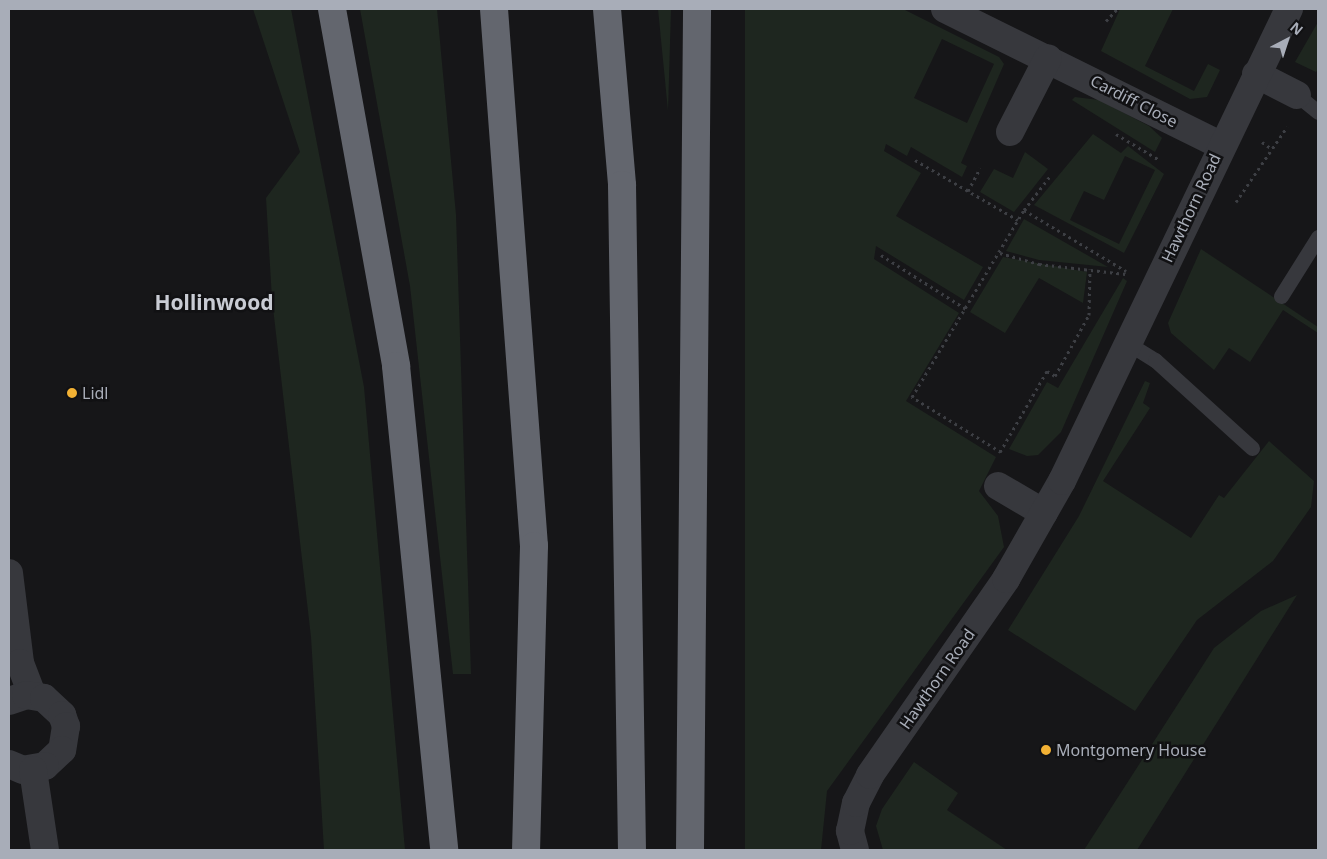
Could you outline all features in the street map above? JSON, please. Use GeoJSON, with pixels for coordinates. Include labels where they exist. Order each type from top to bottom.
{"type":"FeatureCollection","features":[{"type":"Feature","properties":{"kind":"highway"},"geometry":{"type":"LineString","coordinates":[[332,9],[396,366],[444,850]]}},
{"type":"Feature","properties":{"kind":"highway"},"geometry":{"type":"LineString","coordinates":[[494,9],[534,546],[526,850]]}},
{"type":"Feature","properties":{"kind":"highway"},"geometry":{"type":"LineString","coordinates":[[607,9],[622,186],[632,850]]}},
{"type":"Feature","properties":{"kind":"highway"},"geometry":{"type":"LineString","coordinates":[[690,850],[697,9]]}},
{"type":"Feature","properties":{"kind":"street","name":"Cardiff Close"},"geometry":{"type":"LineString","coordinates":[[945,9],[1048,58],[1220,145]]}},
{"type":"Feature","properties":{"kind":"street","name":"Hawthorn Road"},"geometry":{"type":"LineString","coordinates":[[855,850],[850,831],[856,803],[870,775],[1006,579],[1044,513],[1129,344],[1220,145],[1289,9]]}},
{"type":"Feature","properties":{"kind":"street"},"geometry":{"type":"LineString","coordinates":[[1010,132],[1048,58]]}},
{"type":"Feature","properties":{"kind":"street"},"geometry":{"type":"LineString","coordinates":[[1256,74],[1295,107]]}},
{"type":"Feature","properties":{"kind":"street"},"geometry":{"type":"LineString","coordinates":[[998,486],[1044,513]]}},
{"type":"Feature","properties":{"kind":"street"},"geometry":{"type":"LineString","coordinates":[[9,573],[20,663],[21,698],[54,705],[66,726],[66,738],[55,760],[21,767],[45,850]]}},
{"type":"Feature","properties":{"kind":"lane"},"geometry":{"type":"LineString","coordinates":[[1295,107],[1318,112]]}},
{"type":"Feature","properties":{"kind":"lane"},"geometry":{"type":"LineString","coordinates":[[1281,296],[1318,237]]}},
{"type":"Feature","properties":{"kind":"lane"},"geometry":{"type":"LineString","coordinates":[[1129,344],[1155,360],[1252,448]]}},
{"type":"Feature","properties":{"kind":"path"},"geometry":{"type":"LineString","coordinates":[[1106,21],[1116,9]]}},
{"type":"Feature","properties":{"kind":"path"},"geometry":{"type":"LineString","coordinates":[[1233,206],[1295,107]]}},
{"type":"Feature","properties":{"kind":"path"},"geometry":{"type":"LineString","coordinates":[[1112,131],[1158,159]]}},
{"type":"Feature","properties":{"kind":"path"},"geometry":{"type":"LineString","coordinates":[[915,160],[1018,220]]}},
{"type":"Feature","properties":{"kind":"path"},"geometry":{"type":"LineString","coordinates":[[968,191],[980,168]]}},
{"type":"Feature","properties":{"kind":"path"},"geometry":{"type":"LineString","coordinates":[[1051,175],[1024,210],[912,397],[1002,453],[1047,371],[1055,376],[1090,315],[1090,269]]}},
{"type":"Feature","properties":{"kind":"path"},"geometry":{"type":"LineString","coordinates":[[1000,252],[1039,264],[1133,275],[1024,210]]}},
{"type":"Feature","properties":{"kind":"path"},"geometry":{"type":"LineString","coordinates":[[881,255],[966,309]]}},
{"type":"Feature","properties":{"kind":"shaded area"},"geometry":{"type":"Polygon","coordinates":[[[253,9],[291,9],[364,387],[405,850],[324,850],[311,637],[272,299],[266,198],[300,152],[253,9]]]}},
{"type":"Feature","properties":{"kind":"shaded area"},"geometry":{"type":"Polygon","coordinates":[[[360,9],[437,9],[456,215],[471,674],[453,674],[410,286],[360,9]]]}},
{"type":"Feature","properties":{"kind":"shaded area"},"geometry":{"type":"Polygon","coordinates":[[[658,9],[671,9],[668,111],[658,9]]]}},
{"type":"Feature","properties":{"kind":"shaded area"},"geometry":{"type":"Polygon","coordinates":[[[745,9],[903,9],[999,57],[1004,64],[961,163],[967,166],[962,177],[911,147],[907,156],[886,144],[884,151],[921,173],[896,216],[983,267],[964,300],[876,246],[874,259],[959,313],[906,401],[996,457],[979,491],[998,516],[1004,547],[827,791],[821,850],[745,850],[745,9]],[[942,39],[914,98],[967,123],[994,64],[942,39]]]}},
{"type":"Feature","properties":{"kind":"shaded area"},"geometry":{"type":"Polygon","coordinates":[[[1120,9],[1173,9],[1145,66],[1194,91],[1208,64],[1220,70],[1207,97],[1190,99],[1101,51],[1120,9]]]}},
{"type":"Feature","properties":{"kind":"shaded area"},"geometry":{"type":"Polygon","coordinates":[[[1318,22],[1318,69],[1316,72],[1295,62],[1318,22]]]}},
{"type":"Feature","properties":{"kind":"shaded area"},"geometry":{"type":"Polygon","coordinates":[[[1075,97],[1099,100],[1149,126],[1162,138],[1155,152],[1072,100],[1075,97]]]}},
{"type":"Feature","properties":{"kind":"shaded area"},"geometry":{"type":"Polygon","coordinates":[[[1093,134],[1121,153],[1128,146],[1164,174],[1124,253],[1034,205],[1093,134]],[[1125,156],[1104,200],[1084,191],[1070,220],[1119,244],[1155,170],[1125,156]]]}},
{"type":"Feature","properties":{"kind":"shaded area"},"geometry":{"type":"Polygon","coordinates":[[[1025,152],[1048,169],[1014,212],[980,192],[994,169],[1013,178],[1025,152]]]}},
{"type":"Feature","properties":{"kind":"shaded area"},"geometry":{"type":"Polygon","coordinates":[[[1024,219],[1108,267],[1039,260],[1006,251],[1024,219]]]}},
{"type":"Feature","properties":{"kind":"shaded area"},"geometry":{"type":"Polygon","coordinates":[[[1201,249],[1318,327],[1318,333],[1283,310],[1250,362],[1229,348],[1214,370],[1171,333],[1168,323],[1201,249]]]}},
{"type":"Feature","properties":{"kind":"shaded area"},"geometry":{"type":"Polygon","coordinates":[[[1003,257],[1087,272],[1083,303],[1039,278],[1005,333],[970,312],[1003,257]]]}},
{"type":"Feature","properties":{"kind":"shaded area"},"geometry":{"type":"Polygon","coordinates":[[[1123,278],[1127,281],[1061,432],[1038,455],[1027,456],[1009,449],[1047,382],[1058,388],[1123,278]]]}},
{"type":"Feature","properties":{"kind":"shaded area"},"geometry":{"type":"Polygon","coordinates":[[[1145,381],[1150,383],[1143,403],[1150,408],[1103,481],[1191,538],[1219,495],[1224,498],[1269,441],[1314,481],[1311,507],[1273,561],[1197,620],[1135,711],[1008,630],[1079,516],[1145,381]]]}},
{"type":"Feature","properties":{"kind":"shaded area"},"geometry":{"type":"Polygon","coordinates":[[[1297,595],[1137,850],[1084,850],[1214,648],[1261,611],[1297,595]]]}},
{"type":"Feature","properties":{"kind":"shaded area"},"geometry":{"type":"Polygon","coordinates":[[[914,762],[958,793],[947,810],[1007,850],[883,850],[876,826],[882,809],[914,762]]]}},
{"type":"Feature","properties":{"kind":"place","name":"Lidl"},"geometry":{"type":"Point","coordinates":[72,393]}},
{"type":"Feature","properties":{"kind":"place","name":"Montgomery House"},"geometry":{"type":"Point","coordinates":[1046,750]}},
{"type":"Feature","properties":{"kind":"district","name":"Hollinwood"},"geometry":{"type":"Point","coordinates":[214,302]}}]}
